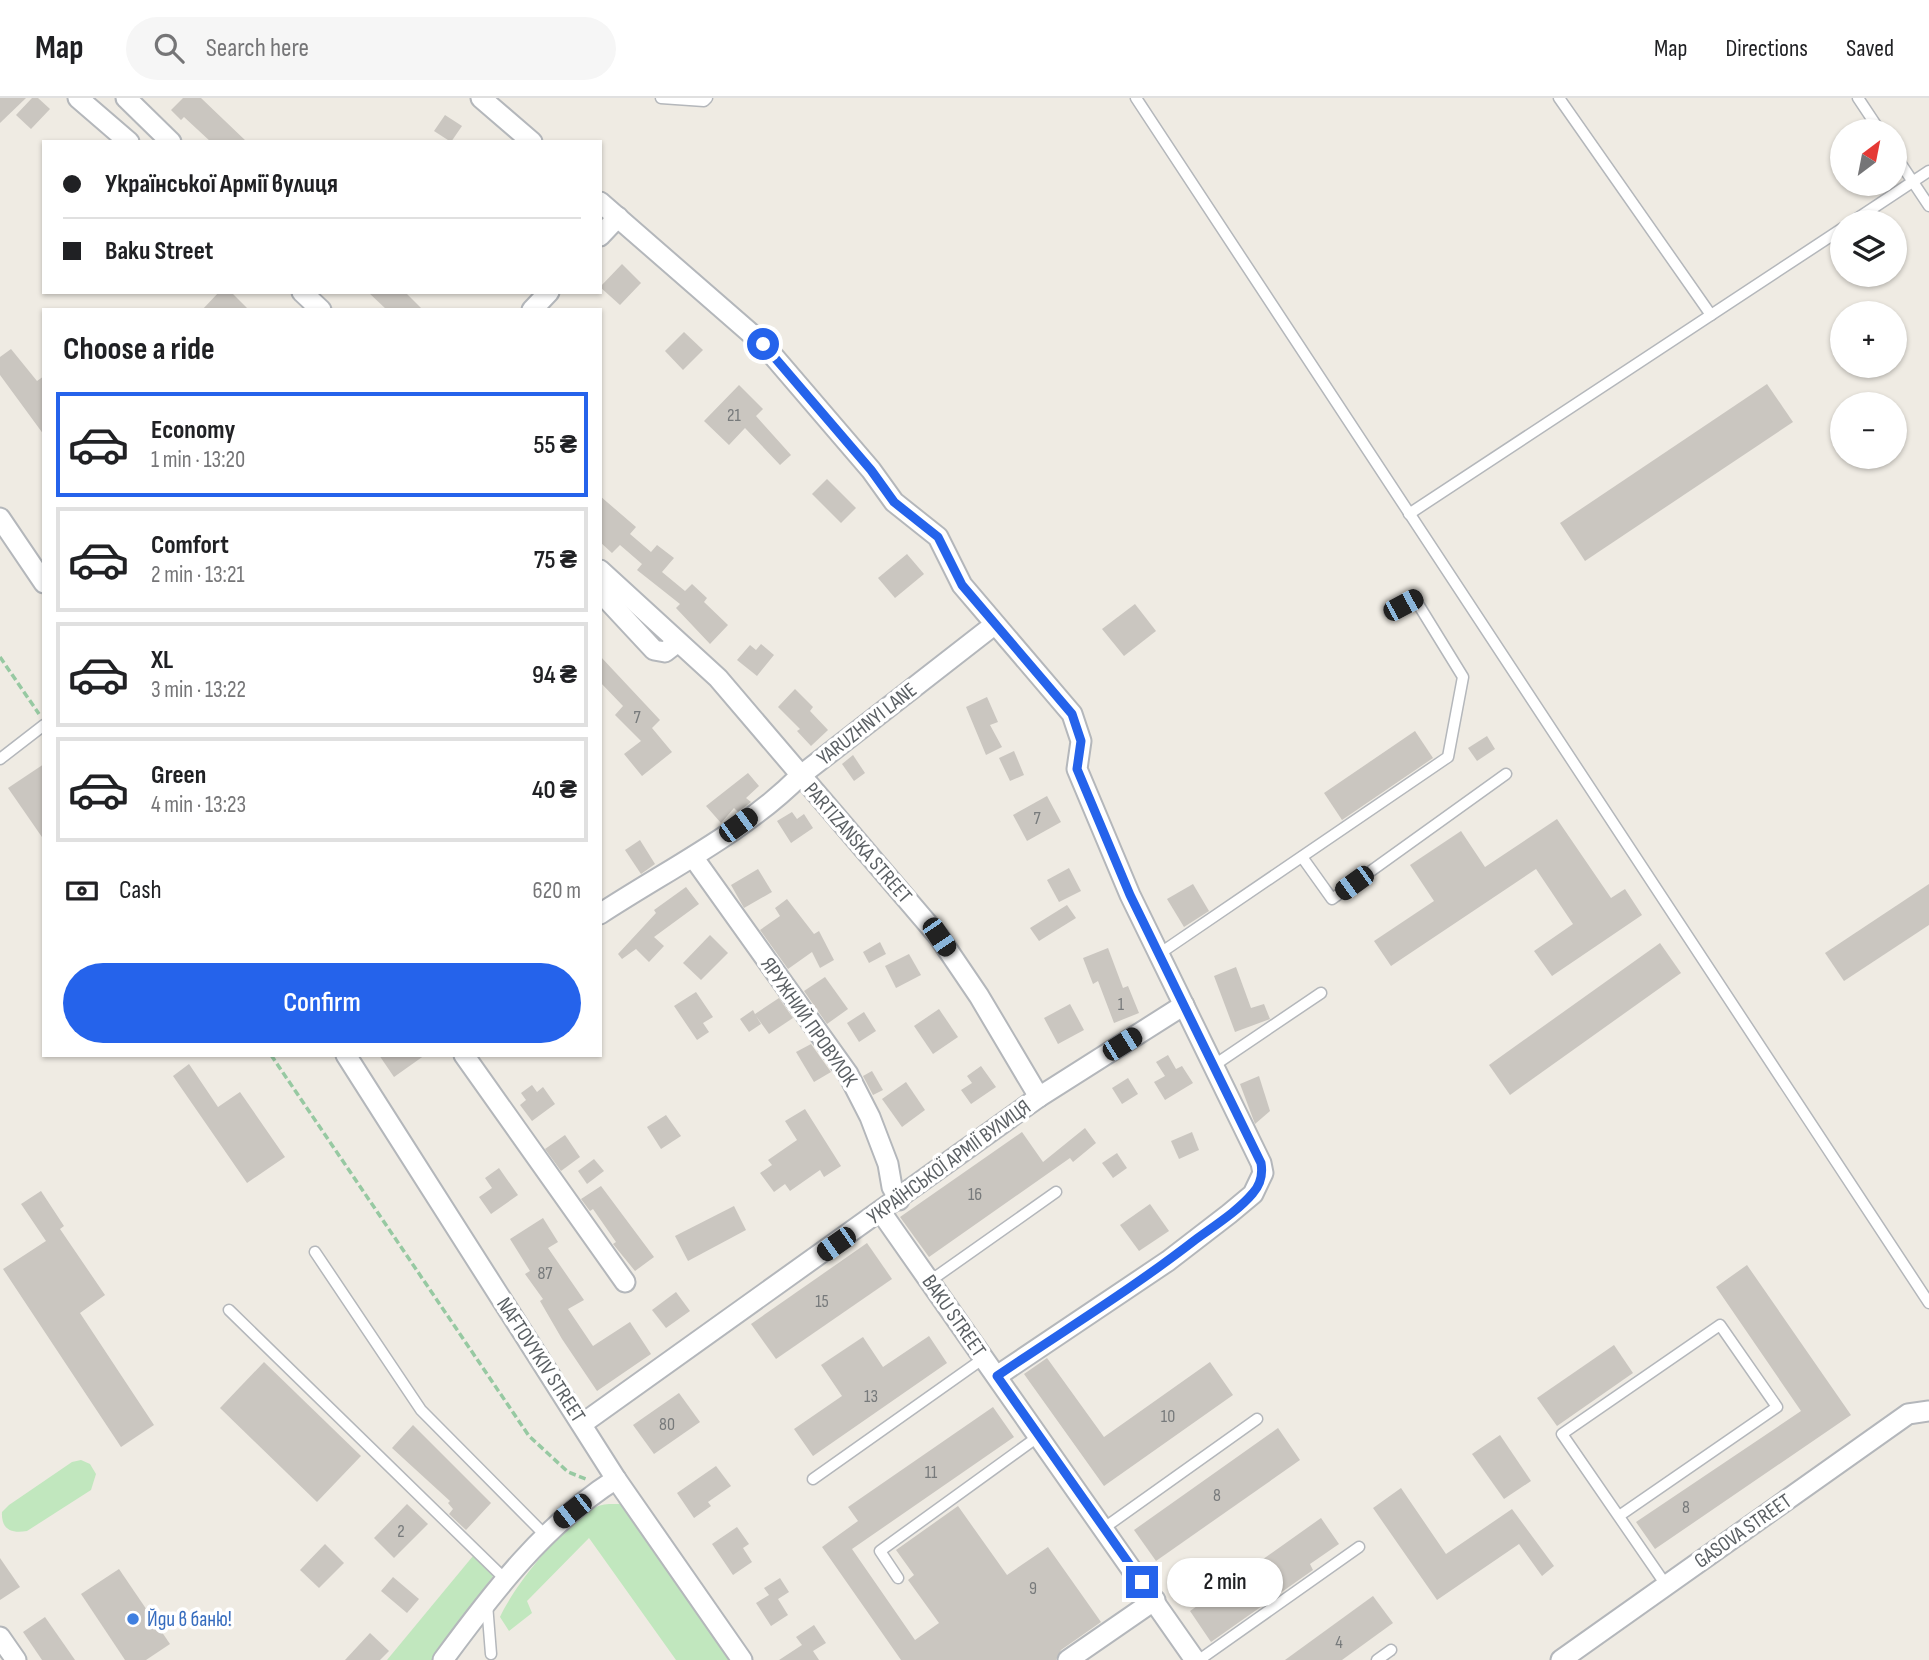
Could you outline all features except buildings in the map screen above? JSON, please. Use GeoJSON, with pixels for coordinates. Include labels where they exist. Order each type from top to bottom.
{"type":"FeatureCollection","features":[{"type":"Feature","properties":{"kind":"street"},"geometry":{"type":"LineString","coordinates":[[78,98],[127,140]]}},
{"type":"Feature","properties":{"kind":"street"},"geometry":{"type":"LineString","coordinates":[[125,98],[169,140]]}},
{"type":"Feature","properties":{"kind":"street"},"geometry":{"type":"LineString","coordinates":[[481,98],[530,140]]}},
{"type":"Feature","properties":{"kind":"street"},"geometry":{"type":"LineString","coordinates":[[602,204],[763,344],[871,470],[894,502],[938,537],[962,585],[1072,714],[1081,741],[1077,769],[1159,954],[1261,1163],[1263,1173],[1253,1194],[1168,1261],[997,1376]]}},
{"type":"Feature","properties":{"kind":"street"},"geometry":{"type":"LineString","coordinates":[[602,234],[618,217]]}},
{"type":"Feature","properties":{"kind":"street"},"geometry":{"type":"LineString","coordinates":[[304,294],[319,308]]}},
{"type":"Feature","properties":{"kind":"street"},"geometry":{"type":"LineString","coordinates":[[534,308],[546,294]]}},
{"type":"Feature","properties":{"kind":"street"},"geometry":{"type":"LineString","coordinates":[[0,519],[42,580]]}},
{"type":"Feature","properties":{"kind":"street","name":"PARTIZANSKA STREET"},"geometry":{"type":"LineString","coordinates":[[602,572],[718,678],[939,937],[979,996],[1039,1097]]}},
{"type":"Feature","properties":{"kind":"street"},"geometry":{"type":"LineString","coordinates":[[602,594],[654,650],[665,652],[678,642]]}},
{"type":"Feature","properties":{"kind":"street","name":"YARUZHNYI LANE"},"geometry":{"type":"LineString","coordinates":[[602,913],[693,857],[783,793],[800,776],[994,625]]}},
{"type":"Feature","properties":{"kind":"street","name":"ЯРУЖНИЙ ПРОВУЛОК"},"geometry":{"type":"LineString","coordinates":[[693,857],[848,1074],[870,1116],[888,1164],[892,1187],[899,1200]]}},
{"type":"Feature","properties":{"kind":"street","name":"УКРАЇНСЬКОЇ АРМІЇ ВУЛИЦЯ"},"geometry":{"type":"LineString","coordinates":[[582,1424],[899,1200],[1039,1097],[1184,1005]]}},
{"type":"Feature","properties":{"kind":"street","name":"NAFTOVYKIV STREET"},"geometry":{"type":"LineString","coordinates":[[347,1057],[582,1424],[610,1483],[741,1660]]}},
{"type":"Feature","properties":{"kind":"street"},"geometry":{"type":"LineString","coordinates":[[465,1057],[625,1282]]}},
{"type":"Feature","properties":{"kind":"street","name":"BAKU STREET"},"geometry":{"type":"LineString","coordinates":[[881,1212],[1197,1660]]}},
{"type":"Feature","properties":{"kind":"street","name":"GASOVA STREET"},"geometry":{"type":"LineString","coordinates":[[1561,1660],[1908,1414],[1929,1411]]}},
{"type":"Feature","properties":{"kind":"street"},"geometry":{"type":"LineString","coordinates":[[443,1660],[545,1535],[610,1483]]}},
{"type":"Feature","properties":{"kind":"street"},"geometry":{"type":"LineString","coordinates":[[1068,1660],[1155,1600]]}},
{"type":"Feature","properties":{"kind":"street"},"geometry":{"type":"LineString","coordinates":[[0,1637],[16,1660]]}},
{"type":"Feature","properties":{"kind":"lane"},"geometry":{"type":"LineString","coordinates":[[661,98],[704,101],[707,98]]}},
{"type":"Feature","properties":{"kind":"lane"},"geometry":{"type":"LineString","coordinates":[[1136,98],[1929,1303]]}},
{"type":"Feature","properties":{"kind":"lane"},"geometry":{"type":"LineString","coordinates":[[1559,98],[1711,315]]}},
{"type":"Feature","properties":{"kind":"lane"},"geometry":{"type":"LineString","coordinates":[[1858,98],[1872,119]]}},
{"type":"Feature","properties":{"kind":"lane"},"geometry":{"type":"LineString","coordinates":[[1870,210],[1929,172]]}},
{"type":"Feature","properties":{"kind":"lane"},"geometry":{"type":"LineString","coordinates":[[1908,174],[1929,206]]}},
{"type":"Feature","properties":{"kind":"lane"},"geometry":{"type":"LineString","coordinates":[[1409,514],[1830,237]]}},
{"type":"Feature","properties":{"kind":"lane"},"geometry":{"type":"LineString","coordinates":[[1159,954],[1448,757],[1463,677],[1415,598],[1390,612]]}},
{"type":"Feature","properties":{"kind":"lane"},"geometry":{"type":"LineString","coordinates":[[0,760],[42,725]]}},
{"type":"Feature","properties":{"kind":"lane"},"geometry":{"type":"LineString","coordinates":[[1302,857],[1332,899],[1506,774]]}},
{"type":"Feature","properties":{"kind":"lane"},"geometry":{"type":"LineString","coordinates":[[1213,1066],[1321,993]]}},
{"type":"Feature","properties":{"kind":"lane"},"geometry":{"type":"LineString","coordinates":[[930,1281],[1056,1192]]}},
{"type":"Feature","properties":{"kind":"lane"},"geometry":{"type":"LineString","coordinates":[[315,1252],[421,1409],[545,1535]]}},
{"type":"Feature","properties":{"kind":"lane"},"geometry":{"type":"LineString","coordinates":[[229,1310],[506,1580]]}},
{"type":"Feature","properties":{"kind":"lane"},"geometry":{"type":"LineString","coordinates":[[1619,1516],[1777,1408],[1720,1325],[1562,1434],[1619,1516],[1667,1585]]}},
{"type":"Feature","properties":{"kind":"lane"},"geometry":{"type":"LineString","coordinates":[[813,1479],[984,1358]]}},
{"type":"Feature","properties":{"kind":"lane"},"geometry":{"type":"LineString","coordinates":[[1104,1528],[1257,1419]]}},
{"type":"Feature","properties":{"kind":"lane"},"geometry":{"type":"LineString","coordinates":[[898,1578],[880,1550],[1039,1436]]}},
{"type":"Feature","properties":{"kind":"lane"},"geometry":{"type":"LineString","coordinates":[[1197,1660],[1359,1547]]}},
{"type":"Feature","properties":{"kind":"lane"},"geometry":{"type":"LineString","coordinates":[[487,1604],[491,1654]]}},
{"type":"Feature","properties":{"kind":"lane"},"geometry":{"type":"LineString","coordinates":[[1377,1660],[1391,1650]]}},
{"type":"Feature","properties":{"kind":"path"},"geometry":{"type":"LineString","coordinates":[[0,657],[42,720]]}},
{"type":"Feature","properties":{"kind":"path"},"geometry":{"type":"LineString","coordinates":[[272,1057],[529,1436],[568,1472],[610,1483]]}},
{"type":"Feature","properties":{"kind":"green space"},"geometry":{"type":"Polygon","coordinates":[[[81,1460],[90,1464],[96,1474],[91,1490],[27,1531],[16,1532],[5,1526],[2,1512],[9,1505],[72,1462],[81,1460]]]}},
{"type":"Feature","properties":{"kind":"green space"},"geometry":{"type":"Polygon","coordinates":[[[606,1504],[623,1504],[730,1660],[676,1660],[589,1538],[527,1601],[532,1613],[509,1631],[500,1617],[517,1588],[542,1556],[583,1515],[606,1504]]]}},
{"type":"Feature","properties":{"kind":"green space"},"geometry":{"type":"Polygon","coordinates":[[[473,1556],[493,1576],[432,1660],[387,1660],[473,1556]]]}},
{"type":"Feature","properties":{"kind":"place","name":"Йди в баню!"},"geometry":{"type":"Point","coordinates":[133,1619]}},
{"type":"Feature","properties":{"kind":"route"},"geometry":{"type":"LineString","coordinates":[[763,344],[871,470],[894,502],[938,537],[962,585],[987,618],[1072,714],[1079,728],[1081,741],[1077,769],[1130,895],[1261,1163],[1263,1173],[1253,1194],[1229,1214],[1168,1261],[997,1376],[1142,1582]]}}]}
